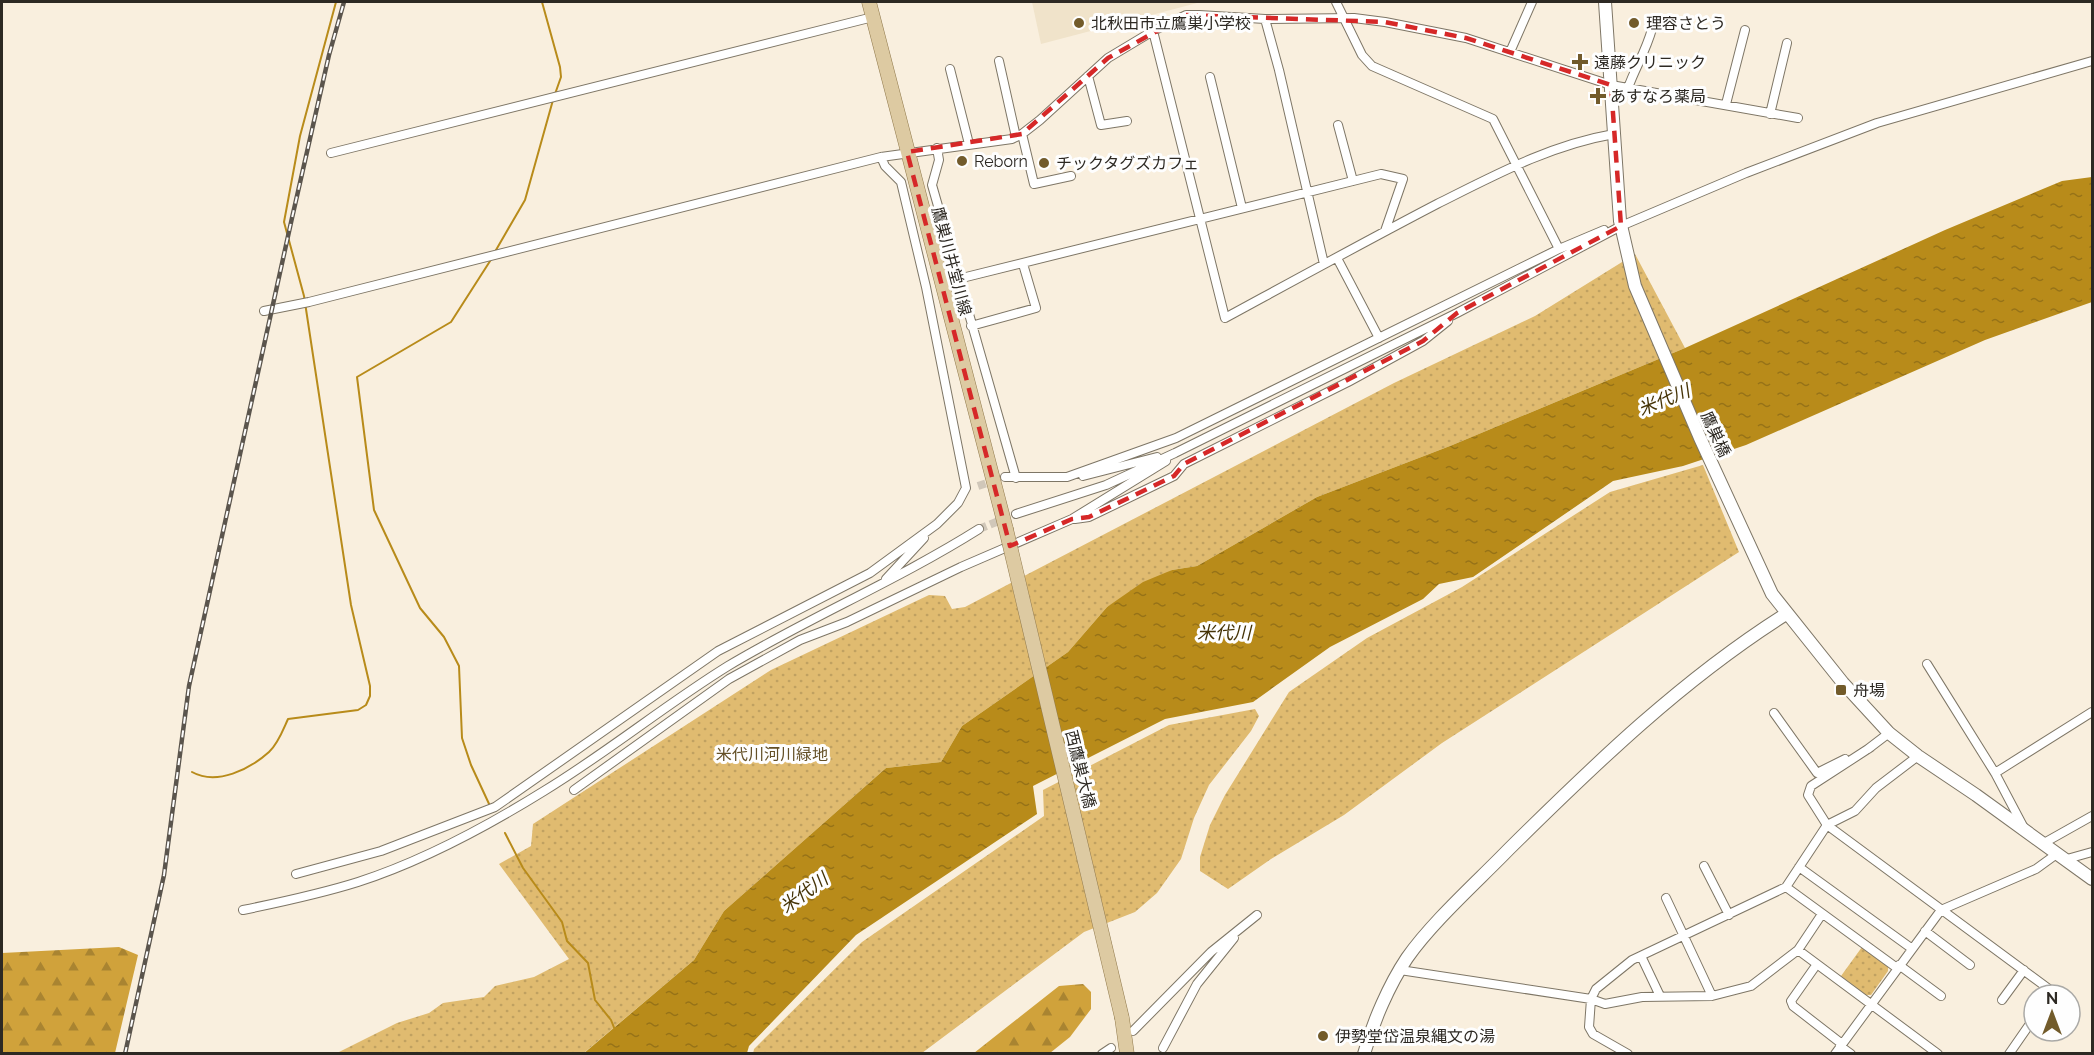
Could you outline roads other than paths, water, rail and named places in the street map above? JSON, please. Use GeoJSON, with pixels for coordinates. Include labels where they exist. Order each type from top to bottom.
{"type":"FeatureCollection","features":[{"type":"Feature","properties":{"kind":"main road","name":"鷹巣川井堂川線"},"geometry":{"type":"LineString","coordinates":[[869,2],[1006,529]]}},
{"type":"Feature","properties":{"kind":"main road","name":"西鷹巣大橋"},"geometry":{"type":"LineString","coordinates":[[1006,529],[1122,1018],[1127,1053]]}},
{"type":"Feature","properties":{"kind":"street"},"geometry":{"type":"LineString","coordinates":[[1336,2],[1362,56],[1372,66],[1493,119],[1559,249]]}},
{"type":"Feature","properties":{"kind":"street"},"geometry":{"type":"LineString","coordinates":[[1510,52],[1532,2]]}},
{"type":"Feature","properties":{"kind":"street","name":"鷹巣橋"},"geometry":{"type":"LineString","coordinates":[[1605,2],[1621,227],[1643,308],[1764,577],[1786,614],[1889,733],[1918,756],[2092,878]]}},
{"type":"Feature","properties":{"kind":"street"},"geometry":{"type":"LineString","coordinates":[[264,311],[309,302],[881,157],[1019,136],[1108,58],[1153,31],[1186,15],[1265,19],[1345,20],[1354,18],[1426,29],[1510,52],[1611,85],[1798,118]]}},
{"type":"Feature","properties":{"kind":"street"},"geometry":{"type":"LineString","coordinates":[[331,153],[873,16]]}},
{"type":"Feature","properties":{"kind":"street"},"geometry":{"type":"LineString","coordinates":[[1265,19],[1324,264]]}},
{"type":"Feature","properties":{"kind":"street"},"geometry":{"type":"LineString","coordinates":[[1628,88],[1635,68],[1644,56],[1652,29]]}},
{"type":"Feature","properties":{"kind":"street"},"geometry":{"type":"LineString","coordinates":[[1726,104],[1745,30]]}},
{"type":"Feature","properties":{"kind":"street"},"geometry":{"type":"LineString","coordinates":[[1153,31],[1225,318],[1385,231],[1516,164],[1584,139],[1614,134]]}},
{"type":"Feature","properties":{"kind":"street"},"geometry":{"type":"LineString","coordinates":[[1770,114],[1787,43]]}},
{"type":"Feature","properties":{"kind":"street"},"geometry":{"type":"LineString","coordinates":[[1067,477],[1184,434],[1559,249],[1621,227],[1746,173],[1877,123],[2092,60]]}},
{"type":"Feature","properties":{"kind":"street"},"geometry":{"type":"LineString","coordinates":[[999,61],[1034,184],[1071,176]]}},
{"type":"Feature","properties":{"kind":"street"},"geometry":{"type":"LineString","coordinates":[[950,69],[969,144]]}},
{"type":"Feature","properties":{"kind":"street"},"geometry":{"type":"LineString","coordinates":[[1088,76],[1101,125],[1127,121]]}},
{"type":"Feature","properties":{"kind":"street"},"geometry":{"type":"LineString","coordinates":[[1210,77],[1242,208]]}},
{"type":"Feature","properties":{"kind":"street"},"geometry":{"type":"LineString","coordinates":[[1338,125],[1353,181]]}},
{"type":"Feature","properties":{"kind":"street"},"geometry":{"type":"LineString","coordinates":[[937,148],[939,160],[932,185],[1016,478]]}},
{"type":"Feature","properties":{"kind":"street"},"geometry":{"type":"LineString","coordinates":[[880,586],[958,503],[966,488],[926,287],[901,182],[885,166],[881,157]]}},
{"type":"Feature","properties":{"kind":"street"},"geometry":{"type":"LineString","coordinates":[[958,279],[1381,174],[1403,179],[1385,231]]}},
{"type":"Feature","properties":{"kind":"street"},"geometry":{"type":"LineString","coordinates":[[1016,514],[1106,485],[1175,453],[1457,313],[1621,227]]}},
{"type":"Feature","properties":{"kind":"street"},"geometry":{"type":"LineString","coordinates":[[1336,258],[1379,338]]}},
{"type":"Feature","properties":{"kind":"street"},"geometry":{"type":"LineString","coordinates":[[971,326],[1036,308],[1023,264]]}},
{"type":"Feature","properties":{"kind":"street"},"geometry":{"type":"LineString","coordinates":[[1072,519],[1089,517],[1174,476],[1184,464],[1424,341],[1457,313]]}},
{"type":"Feature","properties":{"kind":"street"},"geometry":{"type":"LineString","coordinates":[[1005,477],[1084,476],[1175,453]]}},
{"type":"Feature","properties":{"kind":"street"},"geometry":{"type":"LineString","coordinates":[[574,790],[729,679],[791,644],[847,622],[961,567],[1072,519],[1158,467],[1175,453]]}},
{"type":"Feature","properties":{"kind":"street"},"geometry":{"type":"LineString","coordinates":[[966,488],[978,486]]}},
{"type":"Feature","properties":{"kind":"street"},"geometry":{"type":"LineString","coordinates":[[296,874],[381,851],[418,835],[486,812],[718,651],[857,581],[937,524]]}},
{"type":"Feature","properties":{"kind":"street"},"geometry":{"type":"LineString","coordinates":[[243,910],[313,896],[359,882],[437,850],[546,790],[725,668],[772,640],[880,586],[979,529]]}},
{"type":"Feature","properties":{"kind":"street"},"geometry":{"type":"LineString","coordinates":[[1364,1053],[1400,970],[1409,955],[1469,890],[1625,738],[1680,688],[1786,614]]}},
{"type":"Feature","properties":{"kind":"street"},"geometry":{"type":"LineString","coordinates":[[1927,664],[1995,773],[2024,829]]}},
{"type":"Feature","properties":{"kind":"street"},"geometry":{"type":"LineString","coordinates":[[1995,773],[2092,712]]}},
{"type":"Feature","properties":{"kind":"street"},"geometry":{"type":"LineString","coordinates":[[1774,713],[1817,773],[1871,747]]}},
{"type":"Feature","properties":{"kind":"street"},"geometry":{"type":"LineString","coordinates":[[1889,733],[1811,786],[1809,795],[1827,825],[2041,983]]}},
{"type":"Feature","properties":{"kind":"street"},"geometry":{"type":"LineString","coordinates":[[1628,1053],[1593,1034],[1587,1021],[1591,999],[1596,989],[1641,956],[1786,887],[1827,825],[1855,811],[1876,789],[1918,756]]}},
{"type":"Feature","properties":{"kind":"street"},"geometry":{"type":"LineString","coordinates":[[2044,843],[2092,816]]}},
{"type":"Feature","properties":{"kind":"street"},"geometry":{"type":"LineString","coordinates":[[1839,1048],[1941,909],[2062,856],[2092,852]]}},
{"type":"Feature","properties":{"kind":"street"},"geometry":{"type":"LineString","coordinates":[[1704,866],[1729,915]]}},
{"type":"Feature","properties":{"kind":"street"},"geometry":{"type":"LineString","coordinates":[[1799,867],[1911,948]]}},
{"type":"Feature","properties":{"kind":"street"},"geometry":{"type":"LineString","coordinates":[[1786,887],[1941,996]]}},
{"type":"Feature","properties":{"kind":"street"},"geometry":{"type":"LineString","coordinates":[[1666,898],[1712,996]]}},
{"type":"Feature","properties":{"kind":"street"},"geometry":{"type":"LineString","coordinates":[[1400,970],[1591,999],[1605,1004],[1660,996],[1712,996],[1751,986],[1798,950],[1822,914]]}},
{"type":"Feature","properties":{"kind":"street"},"geometry":{"type":"LineString","coordinates":[[1133,1030],[1212,952],[1257,915],[1237,934],[1197,984],[1163,1048]]}},
{"type":"Feature","properties":{"kind":"street"},"geometry":{"type":"LineString","coordinates":[[1925,931],[1970,965]]}},
{"type":"Feature","properties":{"kind":"street"},"geometry":{"type":"LineString","coordinates":[[1798,950],[1938,1053]]}},
{"type":"Feature","properties":{"kind":"street"},"geometry":{"type":"LineString","coordinates":[[1641,956],[1660,996]]}},
{"type":"Feature","properties":{"kind":"street"},"geometry":{"type":"LineString","coordinates":[[1817,964],[1791,1001],[1793,1006],[1839,1048],[1851,1053]]}},
{"type":"Feature","properties":{"kind":"street"},"geometry":{"type":"LineString","coordinates":[[2002,1000],[2024,970]]}},
{"type":"Feature","properties":{"kind":"street"},"geometry":{"type":"LineString","coordinates":[[2009,1053],[2022,1035]]}},
{"type":"Feature","properties":{"kind":"street"},"geometry":{"type":"LineString","coordinates":[[1102,1053],[1111,1048]]}},
{"type":"Feature","properties":{"kind":"water","name":"米代川"},"geometry":{"type":"Polygon","coordinates":[[[2092,177],[2092,302],[1985,340],[1746,445],[1683,466],[1613,481],[1473,577],[1439,584],[1423,599],[1330,647],[1253,702],[1165,719],[1033,786],[1037,814],[856,935],[749,1046],[747,1053],[583,1054],[694,960],[724,911],[886,768],[941,762],[962,726],[1068,652],[1107,607],[1143,582],[1172,570],[1197,566],[1317,497],[1450,446],[1685,348],[1945,230],[2062,181],[2092,177]]]}},
{"type":"Feature","properties":{"kind":"waterway"},"geometry":{"type":"LineString","coordinates":[[192,772],[212,777],[233,774],[252,764],[272,749],[288,719],[358,710],[366,705],[370,696],[370,686],[351,605],[304,296],[284,222],[300,136],[336,2]]}},
{"type":"Feature","properties":{"kind":"waterway"},"geometry":{"type":"LineString","coordinates":[[542,2],[560,67],[561,77],[555,94]]}},
{"type":"Feature","properties":{"kind":"waterway"},"geometry":{"type":"LineString","coordinates":[[496,250],[525,200],[553,100]]}},
{"type":"Feature","properties":{"kind":"waterway"},"geometry":{"type":"LineString","coordinates":[[490,806],[471,765],[462,738],[459,666],[444,637],[420,608],[374,510],[357,377],[451,322],[492,258]]}},
{"type":"Feature","properties":{"kind":"waterway"},"geometry":{"type":"LineString","coordinates":[[505,833],[523,868],[562,922],[567,941],[588,963],[595,1000],[611,1020],[615,1030]]}},
{"type":"Feature","properties":{"kind":"tunnel"},"geometry":{"type":"LineString","coordinates":[[978,486],[996,480]]}},
{"type":"Feature","properties":{"kind":"tunnel"},"geometry":{"type":"LineString","coordinates":[[979,529],[1016,514]]}},
{"type":"Feature","properties":{"kind":"railway"},"geometry":{"type":"LineString","coordinates":[[125,1054],[164,875],[189,686],[292,218],[329,55],[344,2]]}},
{"type":"Feature","properties":{"kind":"place","name":"北秋田市立鷹巣小学校"},"geometry":{"type":"Point","coordinates":[1079,23]}},
{"type":"Feature","properties":{"kind":"place","name":"理容さとう"},"geometry":{"type":"Point","coordinates":[1634,23]}},
{"type":"Feature","properties":{"kind":"place","name":"遠藤クリニック"},"geometry":{"type":"Point","coordinates":[1580,62]}},
{"type":"Feature","properties":{"kind":"place","name":"あすなろ薬局"},"geometry":{"type":"Point","coordinates":[1598,96]}},
{"type":"Feature","properties":{"kind":"place","name":"Reborn"},"geometry":{"type":"Point","coordinates":[962,161]}},
{"type":"Feature","properties":{"kind":"place","name":"チックタグズカフェ"},"geometry":{"type":"Point","coordinates":[1044,163]}},
{"type":"Feature","properties":{"kind":"place","name":"舟場"},"geometry":{"type":"Point","coordinates":[1841,690]}},
{"type":"Feature","properties":{"kind":"place","name":"伊勢堂岱温泉縄文の湯"},"geometry":{"type":"Point","coordinates":[1323,1036]}},
{"type":"Feature","properties":{"kind":"park label","name":"米代川河川緑地"},"geometry":{"type":"Point","coordinates":[772,754]}}]}
